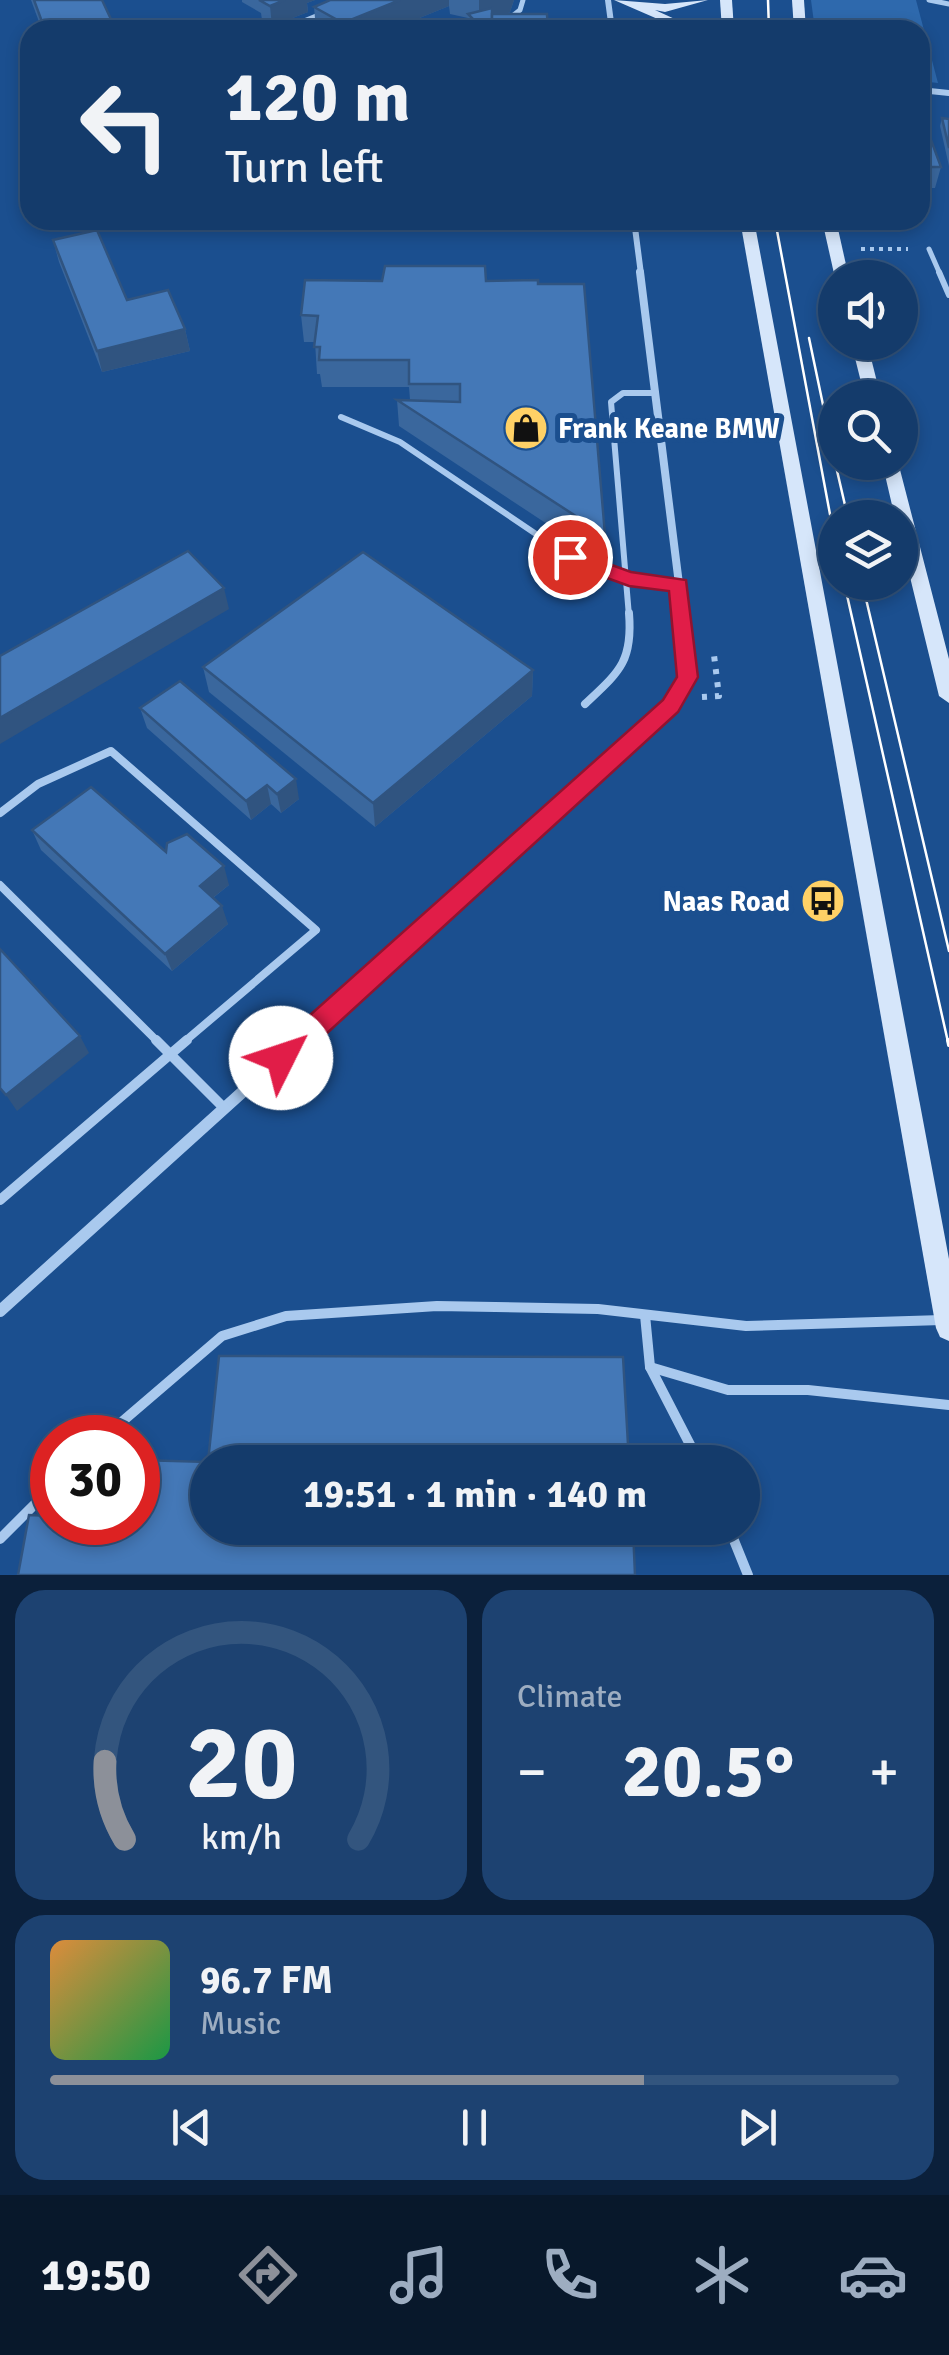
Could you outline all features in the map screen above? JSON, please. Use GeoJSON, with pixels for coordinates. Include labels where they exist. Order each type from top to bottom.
{"type":"FeatureCollection","features":[{"type":"Feature","properties":{"kind":"main road"},"geometry":{"type":"LineString","coordinates":[[624,2],[665,8],[702,0]]}},
{"type":"Feature","properties":{"kind":"main road"},"geometry":{"type":"LineString","coordinates":[[624,2],[668,20]]}},
{"type":"Feature","properties":{"kind":"main road"},"geometry":{"type":"LineString","coordinates":[[749,230],[948,1324]]}},
{"type":"Feature","properties":{"kind":"main road"},"geometry":{"type":"LineString","coordinates":[[831,230],[838,260]]}},
{"type":"Feature","properties":{"kind":"main road"},"geometry":{"type":"LineString","coordinates":[[895,480],[949,696]]}},
{"type":"Feature","properties":{"kind":"street"},"geometry":{"type":"LineString","coordinates":[[0,1311],[671,706],[687,677],[635,230]]}},
{"type":"Feature","properties":{"kind":"lane"},"geometry":{"type":"LineString","coordinates":[[502,20],[520,10],[522,0]]}},
{"type":"Feature","properties":{"kind":"lane"},"geometry":{"type":"LineString","coordinates":[[929,0],[949,4]]}},
{"type":"Feature","properties":{"kind":"lane"},"geometry":{"type":"LineString","coordinates":[[306,20],[328,11]]}},
{"type":"Feature","properties":{"kind":"lane"},"geometry":{"type":"LineString","coordinates":[[930,249],[949,294]]}},
{"type":"Feature","properties":{"kind":"lane"},"geometry":{"type":"LineString","coordinates":[[584,704],[620,670],[631,642],[612,402],[623,393],[656,393]]}},
{"type":"Feature","properties":{"kind":"lane"},"geometry":{"type":"LineString","coordinates":[[341,417],[400,442],[570,557],[629,579],[679,585]]}},
{"type":"Feature","properties":{"kind":"lane"},"geometry":{"type":"LineString","coordinates":[[0,813],[38,784],[111,751],[316,930],[0,1200]]}},
{"type":"Feature","properties":{"kind":"lane"},"geometry":{"type":"LineString","coordinates":[[0,885],[224,1108]]}},
{"type":"Feature","properties":{"kind":"lane"},"geometry":{"type":"LineString","coordinates":[[130,1415],[222,1336],[286,1316],[437,1306],[598,1310],[746,1326],[948,1324]]}},
{"type":"Feature","properties":{"kind":"lane"},"geometry":{"type":"LineString","coordinates":[[646,1315],[650,1366],[690,1445]]}},
{"type":"Feature","properties":{"kind":"lane"},"geometry":{"type":"LineString","coordinates":[[650,1366],[728,1390],[808,1390],[949,1406]]}},
{"type":"Feature","properties":{"kind":"lane"},"geometry":{"type":"LineString","coordinates":[[0,1539],[30,1509]]}},
{"type":"Feature","properties":{"kind":"lane"},"geometry":{"type":"LineString","coordinates":[[736,1545],[748,1575]]}},
{"type":"Feature","properties":{"kind":"path"},"geometry":{"type":"LineString","coordinates":[[835,249],[930,249]]}},
{"type":"Feature","properties":{"kind":"shaded area"},"geometry":{"type":"Polygon","coordinates":[[[811,0],[916,0],[921,20],[814,20],[811,0]]]}},
{"type":"Feature","properties":{"kind":"shaded area"},"geometry":{"type":"Polygon","coordinates":[[[930,53],[938,83],[930,82],[930,53]]]}},
{"type":"Feature","properties":{"kind":"building"},"geometry":{"type":"Polygon","coordinates":[[[34,0],[102,0],[111,20],[41,20],[34,0]]]}},
{"type":"Feature","properties":{"kind":"building"},"geometry":{"type":"Polygon","coordinates":[[[259,0],[285,0],[270,6],[259,0]]]}},
{"type":"Feature","properties":{"kind":"building"},"geometry":{"type":"Polygon","coordinates":[[[330,0],[400,0],[350,20],[338,20],[314,7],[330,0]]]}},
{"type":"Feature","properties":{"kind":"building"},"geometry":{"type":"Polygon","coordinates":[[[492,8],[492,20],[474,20],[468,14],[492,8]]]}},
{"type":"Feature","properties":{"kind":"building"},"geometry":{"type":"Polygon","coordinates":[[[492,14],[547,14],[547,20],[492,20],[492,14]]]}},
{"type":"Feature","properties":{"kind":"building"},"geometry":{"type":"Polygon","coordinates":[[[942,118],[949,119],[949,148],[942,118]]]}},
{"type":"Feature","properties":{"kind":"building"},"geometry":{"type":"Polygon","coordinates":[[[930,137],[941,167],[930,167],[930,137]]]}},
{"type":"Feature","properties":{"kind":"building"},"geometry":{"type":"Polygon","coordinates":[[[97,230],[127,300],[168,290],[185,329],[97,351],[53,240],[97,230]]]}},
{"type":"Feature","properties":{"kind":"building","name":"Frank Keane BMW"},"geometry":{"type":"Polygon","coordinates":[[[385,266],[485,266],[486,281],[584,284],[605,535],[397,400],[460,402],[460,384],[409,384],[409,360],[319,360],[320,347],[314,347],[318,316],[301,315],[305,280],[382,281],[385,266]]]}},
{"type":"Feature","properties":{"kind":"building"},"geometry":{"type":"Polygon","coordinates":[[[188,551],[224,588],[0,718],[0,656],[188,551]]]}},
{"type":"Feature","properties":{"kind":"building"},"geometry":{"type":"Polygon","coordinates":[[[363,552],[533,670],[373,803],[203,667],[363,552]]]}},
{"type":"Feature","properties":{"kind":"building"},"geometry":{"type":"Polygon","coordinates":[[[180,681],[296,779],[277,794],[267,785],[246,801],[140,708],[180,681]]]}},
{"type":"Feature","properties":{"kind":"building"},"geometry":{"type":"Polygon","coordinates":[[[91,787],[166,852],[167,843],[187,834],[224,866],[200,886],[222,906],[165,954],[32,830],[91,787]]]}},
{"type":"Feature","properties":{"kind":"building"},"geometry":{"type":"Polygon","coordinates":[[[0,949],[80,1036],[6,1095],[0,1088],[0,949]]]}},
{"type":"Feature","properties":{"kind":"building"},"geometry":{"type":"Polygon","coordinates":[[[219,1356],[623,1357],[628,1445],[210,1445],[219,1356]]]}},
{"type":"Feature","properties":{"kind":"building"},"geometry":{"type":"Polygon","coordinates":[[[160,1461],[190,1461],[190,1545],[634,1545],[635,1575],[18,1575],[29,1515],[30,1545],[160,1545],[160,1461]]]}},
{"type":"Feature","properties":{"kind":"tram line"},"geometry":{"type":"LineString","coordinates":[[768,0],[769,20]]}},
{"type":"Feature","properties":{"kind":"tram line"},"geometry":{"type":"LineString","coordinates":[[777,230],[827,500]]}},
{"type":"Feature","properties":{"kind":"tram line"},"geometry":{"type":"LineString","coordinates":[[809,338],[844,500]]}},
{"type":"Feature","properties":{"kind":"tram line"},"geometry":{"type":"LineString","coordinates":[[848,600],[948,1042]]}},
{"type":"Feature","properties":{"kind":"tram line"},"geometry":{"type":"LineString","coordinates":[[866,600],[949,951]]}},
{"type":"Feature","properties":{"kind":"tram line"},"geometry":{"type":"LineString","coordinates":[[948,1040],[949,1045]]}},
{"type":"Feature","properties":{"kind":"place","name":"Frank Keane BMW"},"geometry":{"type":"Point","coordinates":[526,428]}},
{"type":"Feature","properties":{"kind":"place","name":"Naas Road"},"geometry":{"type":"Point","coordinates":[823,901]}},
{"type":"Feature","properties":{"kind":"route"},"geometry":{"type":"LineString","coordinates":[[281,1058],[671,706],[687,677],[679,585],[629,579],[570,557]]}}]}
